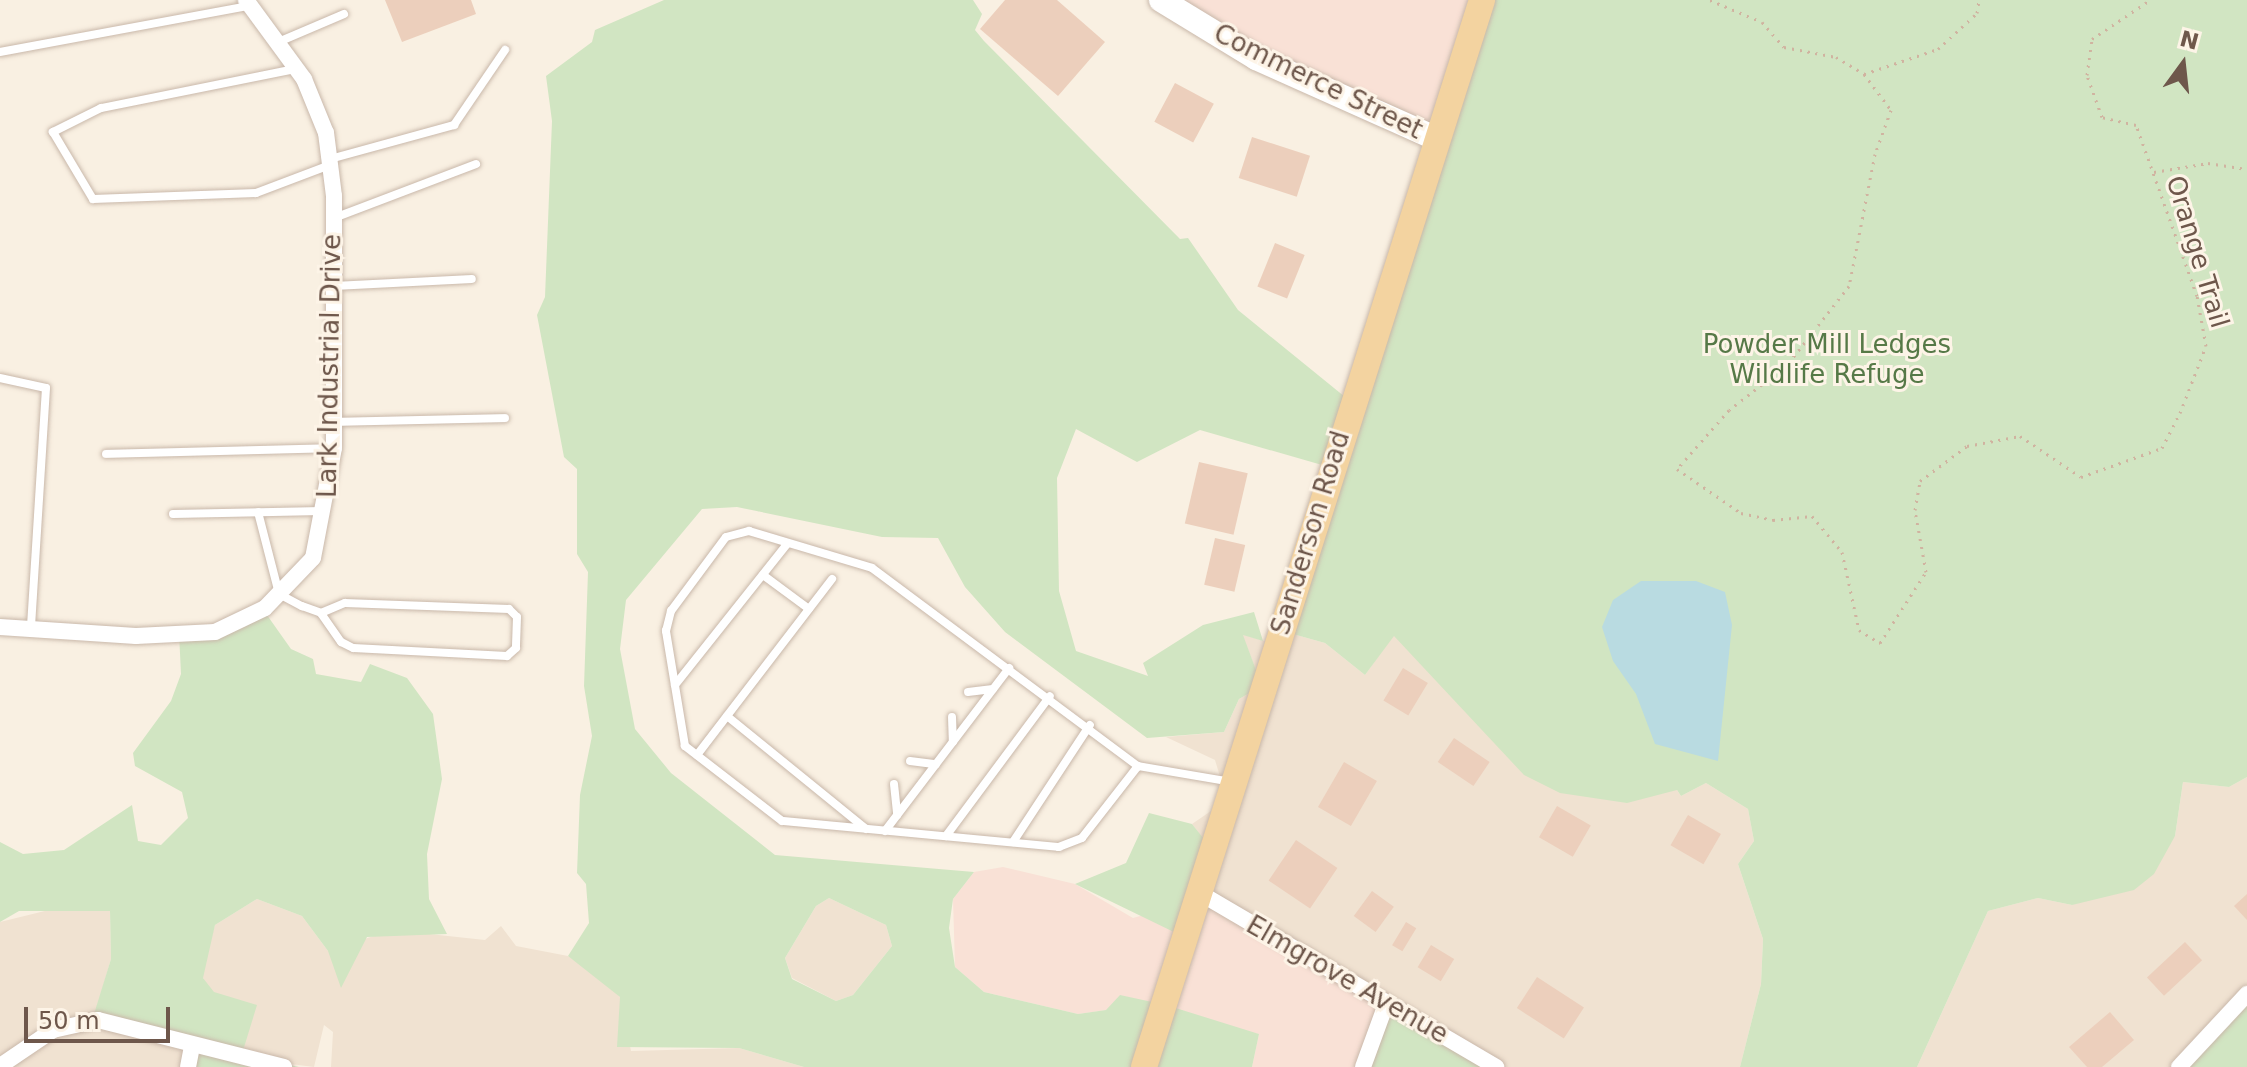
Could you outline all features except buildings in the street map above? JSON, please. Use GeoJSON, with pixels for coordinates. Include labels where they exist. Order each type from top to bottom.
{"type":"FeatureCollection","features":[{"type":"Feature","properties":{"kind":"main road","name":"Sanderson Road"},"geometry":{"type":"LineString","coordinates":[[1144,1067],[1435,138],[1482,0]]}},
{"type":"Feature","properties":{"kind":"street","name":"Commerce Street"},"geometry":{"type":"LineString","coordinates":[[1161,0],[1256,58],[1435,138]]}},
{"type":"Feature","properties":{"kind":"street","name":"Lark Industrial Drive"},"geometry":{"type":"LineString","coordinates":[[0,627],[136,636],[215,632],[279,594],[313,558],[327,511],[334,448],[334,218],[330,162],[326,133],[296,69],[248,3]]}},
{"type":"Feature","properties":{"kind":"street","name":"Elmgrove Avenue"},"geometry":{"type":"LineString","coordinates":[[1198,892],[1496,1067]]}},
{"type":"Feature","properties":{"kind":"street"},"geometry":{"type":"LineString","coordinates":[[2179,1067],[2247,994]]}},
{"type":"Feature","properties":{"kind":"street"},"geometry":{"type":"LineString","coordinates":[[1363,1067],[1386,1004]]}},
{"type":"Feature","properties":{"kind":"street"},"geometry":{"type":"LineString","coordinates":[[0,1066],[53,1030],[98,1020],[284,1067]]}},
{"type":"Feature","properties":{"kind":"street"},"geometry":{"type":"LineString","coordinates":[[188,1067],[192,1046]]}},
{"type":"Feature","properties":{"kind":"lane"},"geometry":{"type":"LineString","coordinates":[[0,52],[248,3]]}},
{"type":"Feature","properties":{"kind":"lane"},"geometry":{"type":"LineString","coordinates":[[275,43],[344,14]]}},
{"type":"Feature","properties":{"kind":"lane"},"geometry":{"type":"LineString","coordinates":[[296,69],[101,108],[53,132],[93,199],[256,193],[330,162],[454,125],[505,50]]}},
{"type":"Feature","properties":{"kind":"lane"},"geometry":{"type":"LineString","coordinates":[[334,218],[476,164]]}},
{"type":"Feature","properties":{"kind":"lane"},"geometry":{"type":"LineString","coordinates":[[334,286],[472,279]]}},
{"type":"Feature","properties":{"kind":"lane"},"geometry":{"type":"LineString","coordinates":[[0,378],[46,388],[31,627]]}},
{"type":"Feature","properties":{"kind":"lane"},"geometry":{"type":"LineString","coordinates":[[334,422],[505,418]]}},
{"type":"Feature","properties":{"kind":"lane"},"geometry":{"type":"LineString","coordinates":[[106,454],[334,448]]}},
{"type":"Feature","properties":{"kind":"lane"},"geometry":{"type":"LineString","coordinates":[[173,514],[327,511]]}},
{"type":"Feature","properties":{"kind":"lane"},"geometry":{"type":"LineString","coordinates":[[258,512],[279,594],[321,613],[341,642],[353,648],[507,656],[516,648],[517,617],[509,609],[345,603],[321,613]]}},
{"type":"Feature","properties":{"kind":"lane"},"geometry":{"type":"LineString","coordinates":[[1138,766],[1082,838],[1059,847],[782,821],[685,746],[666,631],[671,611],[726,537],[749,531],[872,568],[1090,725],[1138,766],[1233,782]]}},
{"type":"Feature","properties":{"kind":"lane"},"geometry":{"type":"LineString","coordinates":[[675,685],[788,543]]}},
{"type":"Feature","properties":{"kind":"lane"},"geometry":{"type":"LineString","coordinates":[[763,575],[809,609]]}},
{"type":"Feature","properties":{"kind":"lane"},"geometry":{"type":"LineString","coordinates":[[697,755],[832,579]]}},
{"type":"Feature","properties":{"kind":"lane"},"geometry":{"type":"LineString","coordinates":[[885,831],[1009,668]]}},
{"type":"Feature","properties":{"kind":"lane"},"geometry":{"type":"LineString","coordinates":[[968,692],[993,689]]}},
{"type":"Feature","properties":{"kind":"lane"},"geometry":{"type":"LineString","coordinates":[[946,836],[1050,696]]}},
{"type":"Feature","properties":{"kind":"lane"},"geometry":{"type":"LineString","coordinates":[[727,716],[866,829]]}},
{"type":"Feature","properties":{"kind":"lane"},"geometry":{"type":"LineString","coordinates":[[952,717],[953,742]]}},
{"type":"Feature","properties":{"kind":"lane"},"geometry":{"type":"LineString","coordinates":[[1013,842],[1090,725]]}},
{"type":"Feature","properties":{"kind":"lane"},"geometry":{"type":"LineString","coordinates":[[910,761],[936,764]]}},
{"type":"Feature","properties":{"kind":"lane"},"geometry":{"type":"LineString","coordinates":[[894,784],[897,815]]}},
{"type":"Feature","properties":{"kind":"path","name":"Orange Trail"},"geometry":{"type":"LineString","coordinates":[[1710,0],[1762,22],[1784,47],[1836,57],[1864,74],[1891,110],[1875,154],[1849,286],[1787,365],[1729,410],[1677,469],[1741,513],[1773,520],[1812,516],[1842,552],[1867,640],[1886,640],[1926,572],[1915,510],[1920,481],[1967,446],[2020,436],[2081,477],[2162,448],[2206,346],[2154,172],[2136,125],[2102,117],[2087,75],[2092,39],[2150,0]]}},
{"type":"Feature","properties":{"kind":"path"},"geometry":{"type":"LineString","coordinates":[[1864,74],[1938,49],[1977,13],[1979,0]]}},
{"type":"Feature","properties":{"kind":"path"},"geometry":{"type":"LineString","coordinates":[[2154,172],[2208,163],[2247,169]]}},
{"type":"Feature","properties":{"kind":"shaded area"},"geometry":{"type":"Polygon","coordinates":[[[1166,0],[1482,0],[1433,133],[1166,0]]]}},
{"type":"Feature","properties":{"kind":"shaded area"},"geometry":{"type":"Polygon","coordinates":[[[1282,631],[1325,643],[1365,675],[1393,636],[1420,635],[1655,758],[1681,796],[1706,783],[1748,809],[1754,841],[1738,864],[1763,939],[1761,984],[1740,1067],[1500,1067],[1208,897],[1211,849],[1192,824],[1227,800],[1215,760],[1166,737],[1224,732],[1239,699],[1262,686],[1242,634],[1267,642],[1282,631]]]}},
{"type":"Feature","properties":{"kind":"shaded area"},"geometry":{"type":"Polygon","coordinates":[[[2247,777],[2247,995],[2179,1067],[1917,1067],[1988,911],[2038,898],[2072,905],[2175,836],[2183,782],[2229,787],[2247,777]]]}},
{"type":"Feature","properties":{"kind":"shaded area"},"geometry":{"type":"Polygon","coordinates":[[[1003,867],[1075,884],[1133,918],[1208,897],[1383,999],[1364,1067],[1252,1067],[1259,1034],[1107,1010],[1078,1014],[984,992],[955,967],[953,899],[974,872],[1003,867]]]}},
{"type":"Feature","properties":{"kind":"shaded area"},"geometry":{"type":"Polygon","coordinates":[[[829,898],[886,925],[892,946],[853,995],[836,1001],[792,978],[785,958],[816,906],[829,898]]]}},
{"type":"Feature","properties":{"kind":"shaded area"},"geometry":{"type":"Polygon","coordinates":[[[257,899],[302,916],[328,951],[392,930],[485,940],[501,926],[516,946],[568,956],[607,982],[620,997],[631,1051],[739,1048],[804,1067],[331,1067],[333,1032],[324,1025],[314,1067],[253,1059],[242,1053],[203,978],[203,962],[215,925],[257,899]]]}},
{"type":"Feature","properties":{"kind":"shaded area"},"geometry":{"type":"Polygon","coordinates":[[[57,908],[110,910],[111,959],[95,1014],[193,1045],[188,1067],[0,1067],[0,922],[57,908]]]}},
{"type":"Feature","properties":{"kind":"green space","name":"Powder Mill Ledges Wildlife Refuge"},"geometry":{"type":"Polygon","coordinates":[[[664,0],[973,0],[982,14],[975,30],[984,41],[1180,239],[1188,238],[1238,310],[1350,401],[1482,0],[2247,0],[2247,777],[2229,787],[2183,782],[2175,836],[2154,874],[2134,890],[2072,905],[2038,898],[1988,911],[1917,1067],[1740,1067],[1761,984],[1763,939],[1738,864],[1754,841],[1748,809],[1706,783],[1681,796],[1677,790],[1627,803],[1560,793],[1524,775],[1394,636],[1365,675],[1325,643],[1282,631],[1329,467],[1200,430],[1137,462],[1076,429],[1057,478],[1059,591],[1076,651],[1148,676],[1143,663],[1203,625],[1254,612],[1263,641],[1243,635],[1262,686],[1239,699],[1224,732],[1147,738],[1005,632],[965,587],[938,538],[882,537],[737,507],[702,509],[626,600],[620,649],[635,729],[671,773],[775,855],[974,872],[953,899],[949,928],[955,967],[984,992],[1078,1014],[1106,1010],[1120,995],[1166,1005],[1259,1034],[1252,1067],[804,1067],[739,1048],[617,1047],[620,997],[568,956],[589,923],[586,884],[577,873],[580,795],[592,736],[584,686],[588,572],[577,554],[577,469],[564,457],[537,315],[545,297],[552,121],[546,76],[592,42],[595,30],[664,0]],[[829,898],[816,906],[785,958],[792,979],[836,1001],[853,995],[892,946],[886,925],[829,898]]]}},
{"type":"Feature","properties":{"kind":"green space"},"geometry":{"type":"Polygon","coordinates":[[[262,608],[291,649],[313,659],[316,674],[361,682],[370,664],[407,678],[433,714],[442,779],[427,854],[429,899],[447,934],[367,937],[341,988],[328,951],[302,916],[257,899],[215,925],[203,978],[214,992],[257,1005],[242,1054],[299,1067],[188,1067],[193,1046],[94,1014],[111,959],[110,911],[19,911],[0,922],[0,842],[23,854],[64,850],[132,805],[138,841],[161,845],[188,818],[182,792],[135,766],[133,753],[171,701],[181,674],[179,633],[215,629],[262,608]]]}},
{"type":"Feature","properties":{"kind":"green space"},"geometry":{"type":"Polygon","coordinates":[[[1149,813],[1192,824],[1212,849],[1180,935],[1075,884],[1126,863],[1149,813]]]}},
{"type":"Feature","properties":{"kind":"green space"},"geometry":{"type":"Polygon","coordinates":[[[2247,995],[2247,1067],[2179,1067],[2247,995]]]}},
{"type":"Feature","properties":{"kind":"green space"},"geometry":{"type":"Polygon","coordinates":[[[1386,1003],[1499,1067],[1364,1067],[1386,1003]]]}},
{"type":"Feature","properties":{"kind":"water"},"geometry":{"type":"Polygon","coordinates":[[[1641,581],[1696,581],[1725,592],[1732,625],[1718,761],[1655,744],[1636,694],[1613,661],[1602,627],[1613,600],[1641,581]]]}}]}
